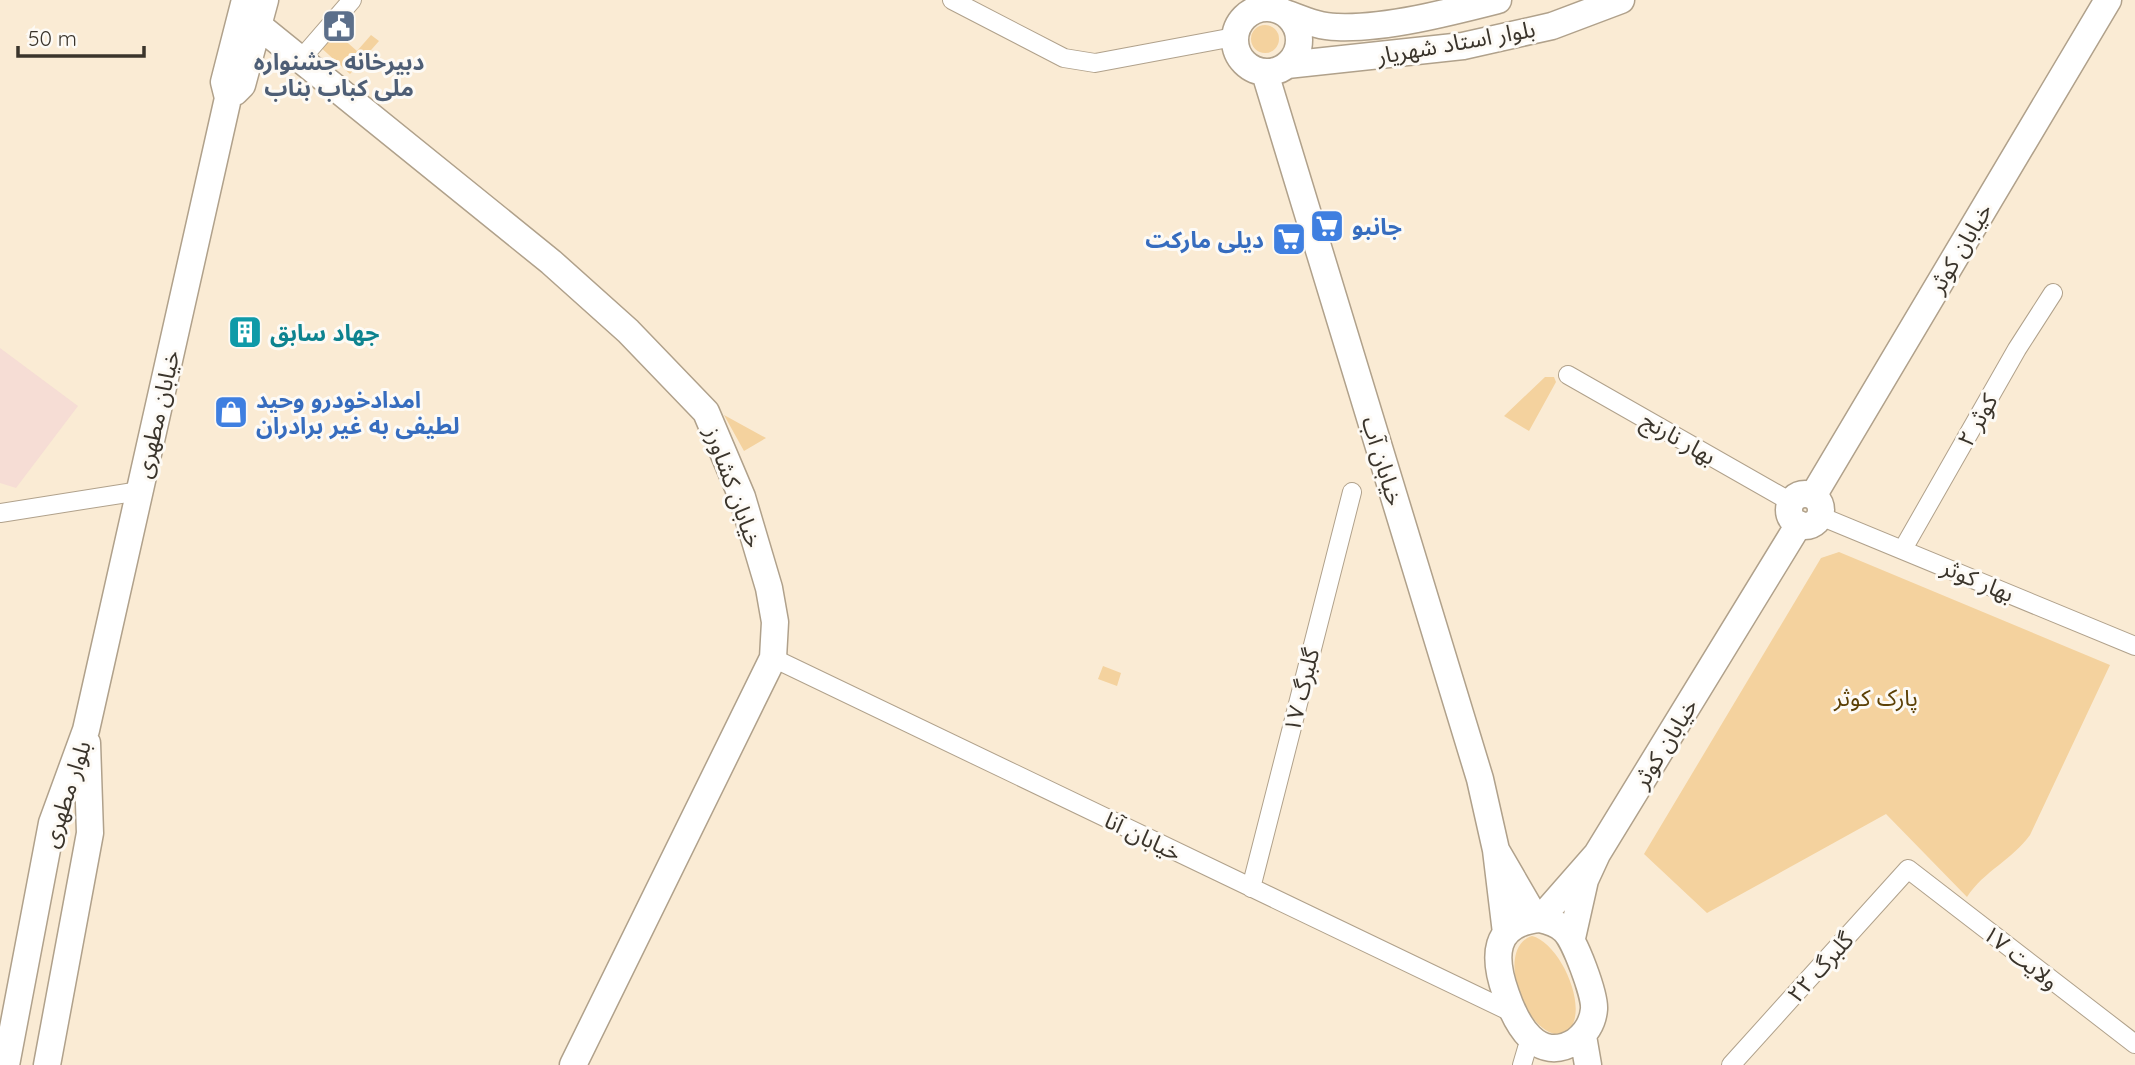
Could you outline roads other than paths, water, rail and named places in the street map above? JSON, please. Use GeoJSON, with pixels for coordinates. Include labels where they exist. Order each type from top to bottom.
{"type":"FeatureCollection","features":[{"type":"Feature","properties":{"kind":"main road","name":"خیابان مطهری"},"geometry":{"type":"LineString","coordinates":[[86,730],[228,98],[224,82],[245,0]]}},
{"type":"Feature","properties":{"kind":"main road","name":"بلوار استاد شهریار"},"geometry":{"type":"LineString","coordinates":[[1285,13],[1323,26],[1339,27],[1426,16],[1498,0]]}},
{"type":"Feature","properties":{"kind":"main road","name":"بلوار استاد شهریار"},"geometry":{"type":"LineString","coordinates":[[1276,69],[1463,46],[1552,26],[1621,0]]}},
{"type":"Feature","properties":{"kind":"main road","name":"خیابان کوثر"},"geometry":{"type":"LineString","coordinates":[[1572,938],[1585,880],[1597,853],[1806,510],[2108,0]]}},
{"type":"Feature","properties":{"kind":"main road"},"geometry":{"type":"LineString","coordinates":[[1250,6],[1268,7],[1285,13],[1292,20],[1299,38],[1294,58],[1276,69],[1246,65],[1235,47],[1237,26],[1250,6]]}},
{"type":"Feature","properties":{"kind":"main road","name":"خیابان مطهری"},"geometry":{"type":"LineString","coordinates":[[228,98],[242,85],[261,13]]}},
{"type":"Feature","properties":{"kind":"main road","name":"خیابان کشاورز"},"geometry":{"type":"LineString","coordinates":[[261,13],[301,58],[551,262],[638,340],[706,412],[742,497],[769,588],[775,622],[773,658],[573,1065]]}},
{"type":"Feature","properties":{"kind":"main road","name":"خیابان آب"},"geometry":{"type":"LineString","coordinates":[[1276,69],[1480,779],[1496,850],[1506,933]]}},
{"type":"Feature","properties":{"kind":"main road","name":"بلوار مطهری"},"geometry":{"type":"LineString","coordinates":[[6,1065],[52,823],[86,730]]}},
{"type":"Feature","properties":{"kind":"main road","name":"بلوار مطهری"},"geometry":{"type":"LineString","coordinates":[[47,1065],[90,833],[86,730]]}},
{"type":"Feature","properties":{"kind":"main road"},"geometry":{"type":"LineString","coordinates":[[47,847],[54,835],[75,832],[86,841],[86,854]]}},
{"type":"Feature","properties":{"kind":"main road","name":"خیابان آب"},"geometry":{"type":"LineString","coordinates":[[1496,850],[1538,919]]}},
{"type":"Feature","properties":{"kind":"main road","name":"خیابان کوثر"},"geometry":{"type":"LineString","coordinates":[[1538,919],[1597,853]]}},
{"type":"Feature","properties":{"kind":"main road"},"geometry":{"type":"LineString","coordinates":[[1538,919],[1553,922],[1572,938],[1593,1002],[1590,1024],[1583,1036],[1558,1048],[1523,1045],[1496,958],[1506,933],[1516,925],[1538,919]]}},
{"type":"Feature","properties":{"kind":"main road"},"geometry":{"type":"LineString","coordinates":[[1583,1036],[1588,1065]]}},
{"type":"Feature","properties":{"kind":"street"},"geometry":{"type":"LineString","coordinates":[[301,58],[352,0]]}},
{"type":"Feature","properties":{"kind":"street"},"geometry":{"type":"LineString","coordinates":[[952,0],[1063,58],[1081,62],[1095,63],[1234,37]]}},
{"type":"Feature","properties":{"kind":"street","name":"کوثر ۲"},"geometry":{"type":"LineString","coordinates":[[1903,549],[2017,349],[2053,293]]}},
{"type":"Feature","properties":{"kind":"street","name":"بهار نارنج"},"geometry":{"type":"LineString","coordinates":[[1568,375],[1806,510]]}},
{"type":"Feature","properties":{"kind":"street"},"geometry":{"type":"LineString","coordinates":[[0,513],[140,491]]}},
{"type":"Feature","properties":{"kind":"street","name":"گلبرگ ۱۷"},"geometry":{"type":"LineString","coordinates":[[1251,888],[1352,492]]}},
{"type":"Feature","properties":{"kind":"street","name":"بهار کوثر"},"geometry":{"type":"LineString","coordinates":[[1806,510],[2135,646]]}},
{"type":"Feature","properties":{"kind":"street","name":"خیابان آنا"},"geometry":{"type":"LineString","coordinates":[[773,658],[1251,888],[1523,1045]]}},
{"type":"Feature","properties":{"kind":"street","name":"ولایت ۱۷"},"geometry":{"type":"LineString","coordinates":[[1908,869],[2135,1044]]}},
{"type":"Feature","properties":{"kind":"street","name":"گلبرگ ۲۲"},"geometry":{"type":"LineString","coordinates":[[1731,1065],[1908,869]]}},
{"type":"Feature","properties":{"kind":"place","name":"دبیرخانه جشنواره ملی کباب بناب"},"geometry":{"type":"Point","coordinates":[339,26]}},
{"type":"Feature","properties":{"kind":"place","name":"جانبو"},"geometry":{"type":"Point","coordinates":[1327,226]}},
{"type":"Feature","properties":{"kind":"place","name":"دیلی مارکت"},"geometry":{"type":"Point","coordinates":[1289,239]}},
{"type":"Feature","properties":{"kind":"place","name":"جهاد سابق"},"geometry":{"type":"Point","coordinates":[245,332]}},
{"type":"Feature","properties":{"kind":"place","name":"امدادخودرو وحید لطیفی به غیر برادران"},"geometry":{"type":"Point","coordinates":[231,412]}},
{"type":"Feature","properties":{"kind":"park label","name":"پارک کوثر"},"geometry":{"type":"Point","coordinates":[1876,697]}}]}
